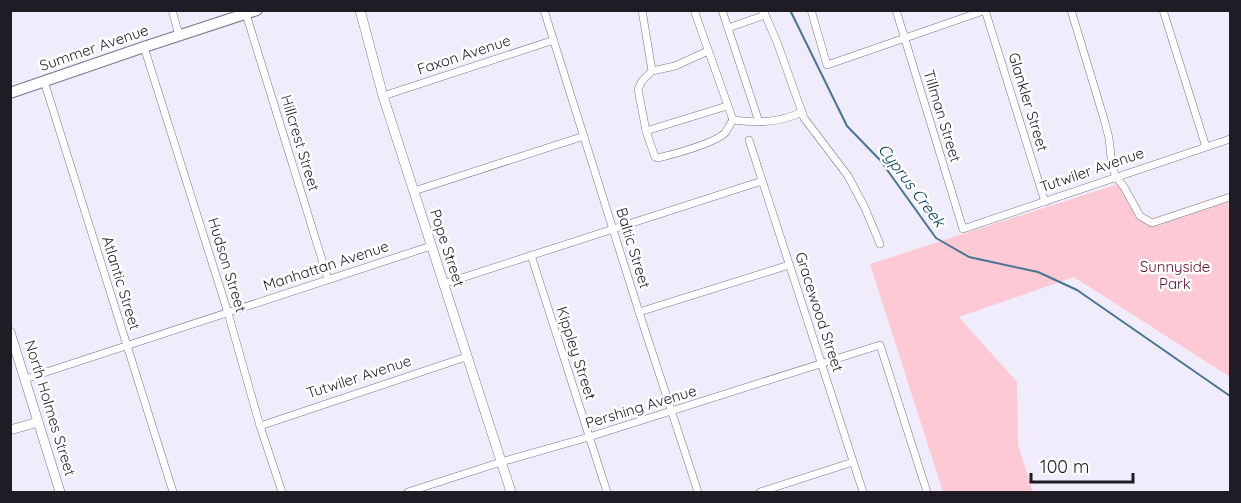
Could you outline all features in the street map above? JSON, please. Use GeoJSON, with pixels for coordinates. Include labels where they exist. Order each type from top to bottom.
{"type":"FeatureCollection","features":[{"type":"Feature","properties":{"kind":"main road","name":"Summer Avenue"},"geometry":{"type":"LineString","coordinates":[[10,93],[144,46],[252,12]]}},
{"type":"Feature","properties":{"kind":"street"},"geometry":{"type":"LineString","coordinates":[[172,10],[179,35]]}},
{"type":"Feature","properties":{"kind":"street","name":"Pope Street"},"geometry":{"type":"LineString","coordinates":[[360,10],[383,96],[511,492]]}},
{"type":"Feature","properties":{"kind":"street","name":"Baltic Street"},"geometry":{"type":"LineString","coordinates":[[544,10],[698,492]]}},
{"type":"Feature","properties":{"kind":"street"},"geometry":{"type":"LineString","coordinates":[[642,10],[652,71]]}},
{"type":"Feature","properties":{"kind":"street"},"geometry":{"type":"LineString","coordinates":[[694,10],[733,120]]}},
{"type":"Feature","properties":{"kind":"street"},"geometry":{"type":"LineString","coordinates":[[722,10],[759,122]]}},
{"type":"Feature","properties":{"kind":"street"},"geometry":{"type":"LineString","coordinates":[[811,10],[827,64],[985,11]]}},
{"type":"Feature","properties":{"kind":"street","name":"Tillman Street"},"geometry":{"type":"LineString","coordinates":[[896,10],[963,229]]}},
{"type":"Feature","properties":{"kind":"street"},"geometry":{"type":"LineString","coordinates":[[1071,10],[1109,138],[1112,166],[1116,177],[1140,216],[1152,223],[1230,197]]}},
{"type":"Feature","properties":{"kind":"street"},"geometry":{"type":"LineString","coordinates":[[1163,10],[1206,147]]}},
{"type":"Feature","properties":{"kind":"street","name":"Glankler Street"},"geometry":{"type":"LineString","coordinates":[[985,11],[1045,202]]}},
{"type":"Feature","properties":{"kind":"street","name":"Hillcrest Street"},"geometry":{"type":"LineString","coordinates":[[252,12],[328,279]]}},
{"type":"Feature","properties":{"kind":"street"},"geometry":{"type":"LineString","coordinates":[[728,28],[764,13],[802,112],[848,176],[880,244]]}},
{"type":"Feature","properties":{"kind":"street","name":"Faxon Avenue"},"geometry":{"type":"LineString","coordinates":[[383,96],[554,40]]}},
{"type":"Feature","properties":{"kind":"street","name":"Hudson Street"},"geometry":{"type":"LineString","coordinates":[[144,46],[282,492]]}},
{"type":"Feature","properties":{"kind":"street"},"geometry":{"type":"LineString","coordinates":[[708,51],[675,66],[652,71],[642,81],[638,89],[646,132],[655,157],[682,151],[718,137],[726,132],[733,120]]}},
{"type":"Feature","properties":{"kind":"street","name":"Atlantic Street"},"geometry":{"type":"LineString","coordinates":[[44,81],[173,492]]}},
{"type":"Feature","properties":{"kind":"street"},"geometry":{"type":"LineString","coordinates":[[646,132],[727,106]]}},
{"type":"Feature","properties":{"kind":"street"},"geometry":{"type":"LineString","coordinates":[[733,120],[759,122],[788,119],[802,112]]}},
{"type":"Feature","properties":{"kind":"street"},"geometry":{"type":"LineString","coordinates":[[414,192],[584,136]]}},
{"type":"Feature","properties":{"kind":"street","name":"Tutwiler Avenue"},"geometry":{"type":"LineString","coordinates":[[963,229],[1230,139]]}},
{"type":"Feature","properties":{"kind":"street","name":"Gracewood Street"},"geometry":{"type":"LineString","coordinates":[[749,141],[863,492]]}},
{"type":"Feature","properties":{"kind":"street"},"geometry":{"type":"LineString","coordinates":[[443,284],[762,181]]}},
{"type":"Feature","properties":{"kind":"street","name":"Manhattan Avenue"},"geometry":{"type":"LineString","coordinates":[[25,379],[431,246]]}},
{"type":"Feature","properties":{"kind":"street","name":"Kippley Street"},"geometry":{"type":"LineString","coordinates":[[531,255],[607,492]]}},
{"type":"Feature","properties":{"kind":"street"},"geometry":{"type":"LineString","coordinates":[[639,312],[789,265]]}},
{"type":"Feature","properties":{"kind":"street","name":"North Holmes Street"},"geometry":{"type":"LineString","coordinates":[[10,332],[60,492]]}},
{"type":"Feature","properties":{"kind":"street","name":"Pershing Avenue"},"geometry":{"type":"LineString","coordinates":[[408,492],[880,345],[927,492]]}},
{"type":"Feature","properties":{"kind":"street","name":"Tutwiler Avenue"},"geometry":{"type":"LineString","coordinates":[[260,426],[466,357]]}},
{"type":"Feature","properties":{"kind":"street"},"geometry":{"type":"LineString","coordinates":[[10,430],[38,422]]}},
{"type":"Feature","properties":{"kind":"street"},"geometry":{"type":"LineString","coordinates":[[760,492],[853,462]]}},
{"type":"Feature","properties":{"kind":"green space","name":"Sunnyside Park"},"geometry":{"type":"Polygon","coordinates":[[[1121,183],[1140,216],[1152,223],[1227,198],[1230,210],[1230,377],[1074,277],[959,317],[1017,382],[1018,445],[1033,492],[943,492],[870,264],[1121,183]]]}},
{"type":"Feature","properties":{"kind":"waterway","name":"Cyprus Creek"},"geometry":{"type":"LineString","coordinates":[[790,10],[847,126],[880,160],[936,238],[969,257],[1038,272],[1077,290],[1230,396]]}}]}
